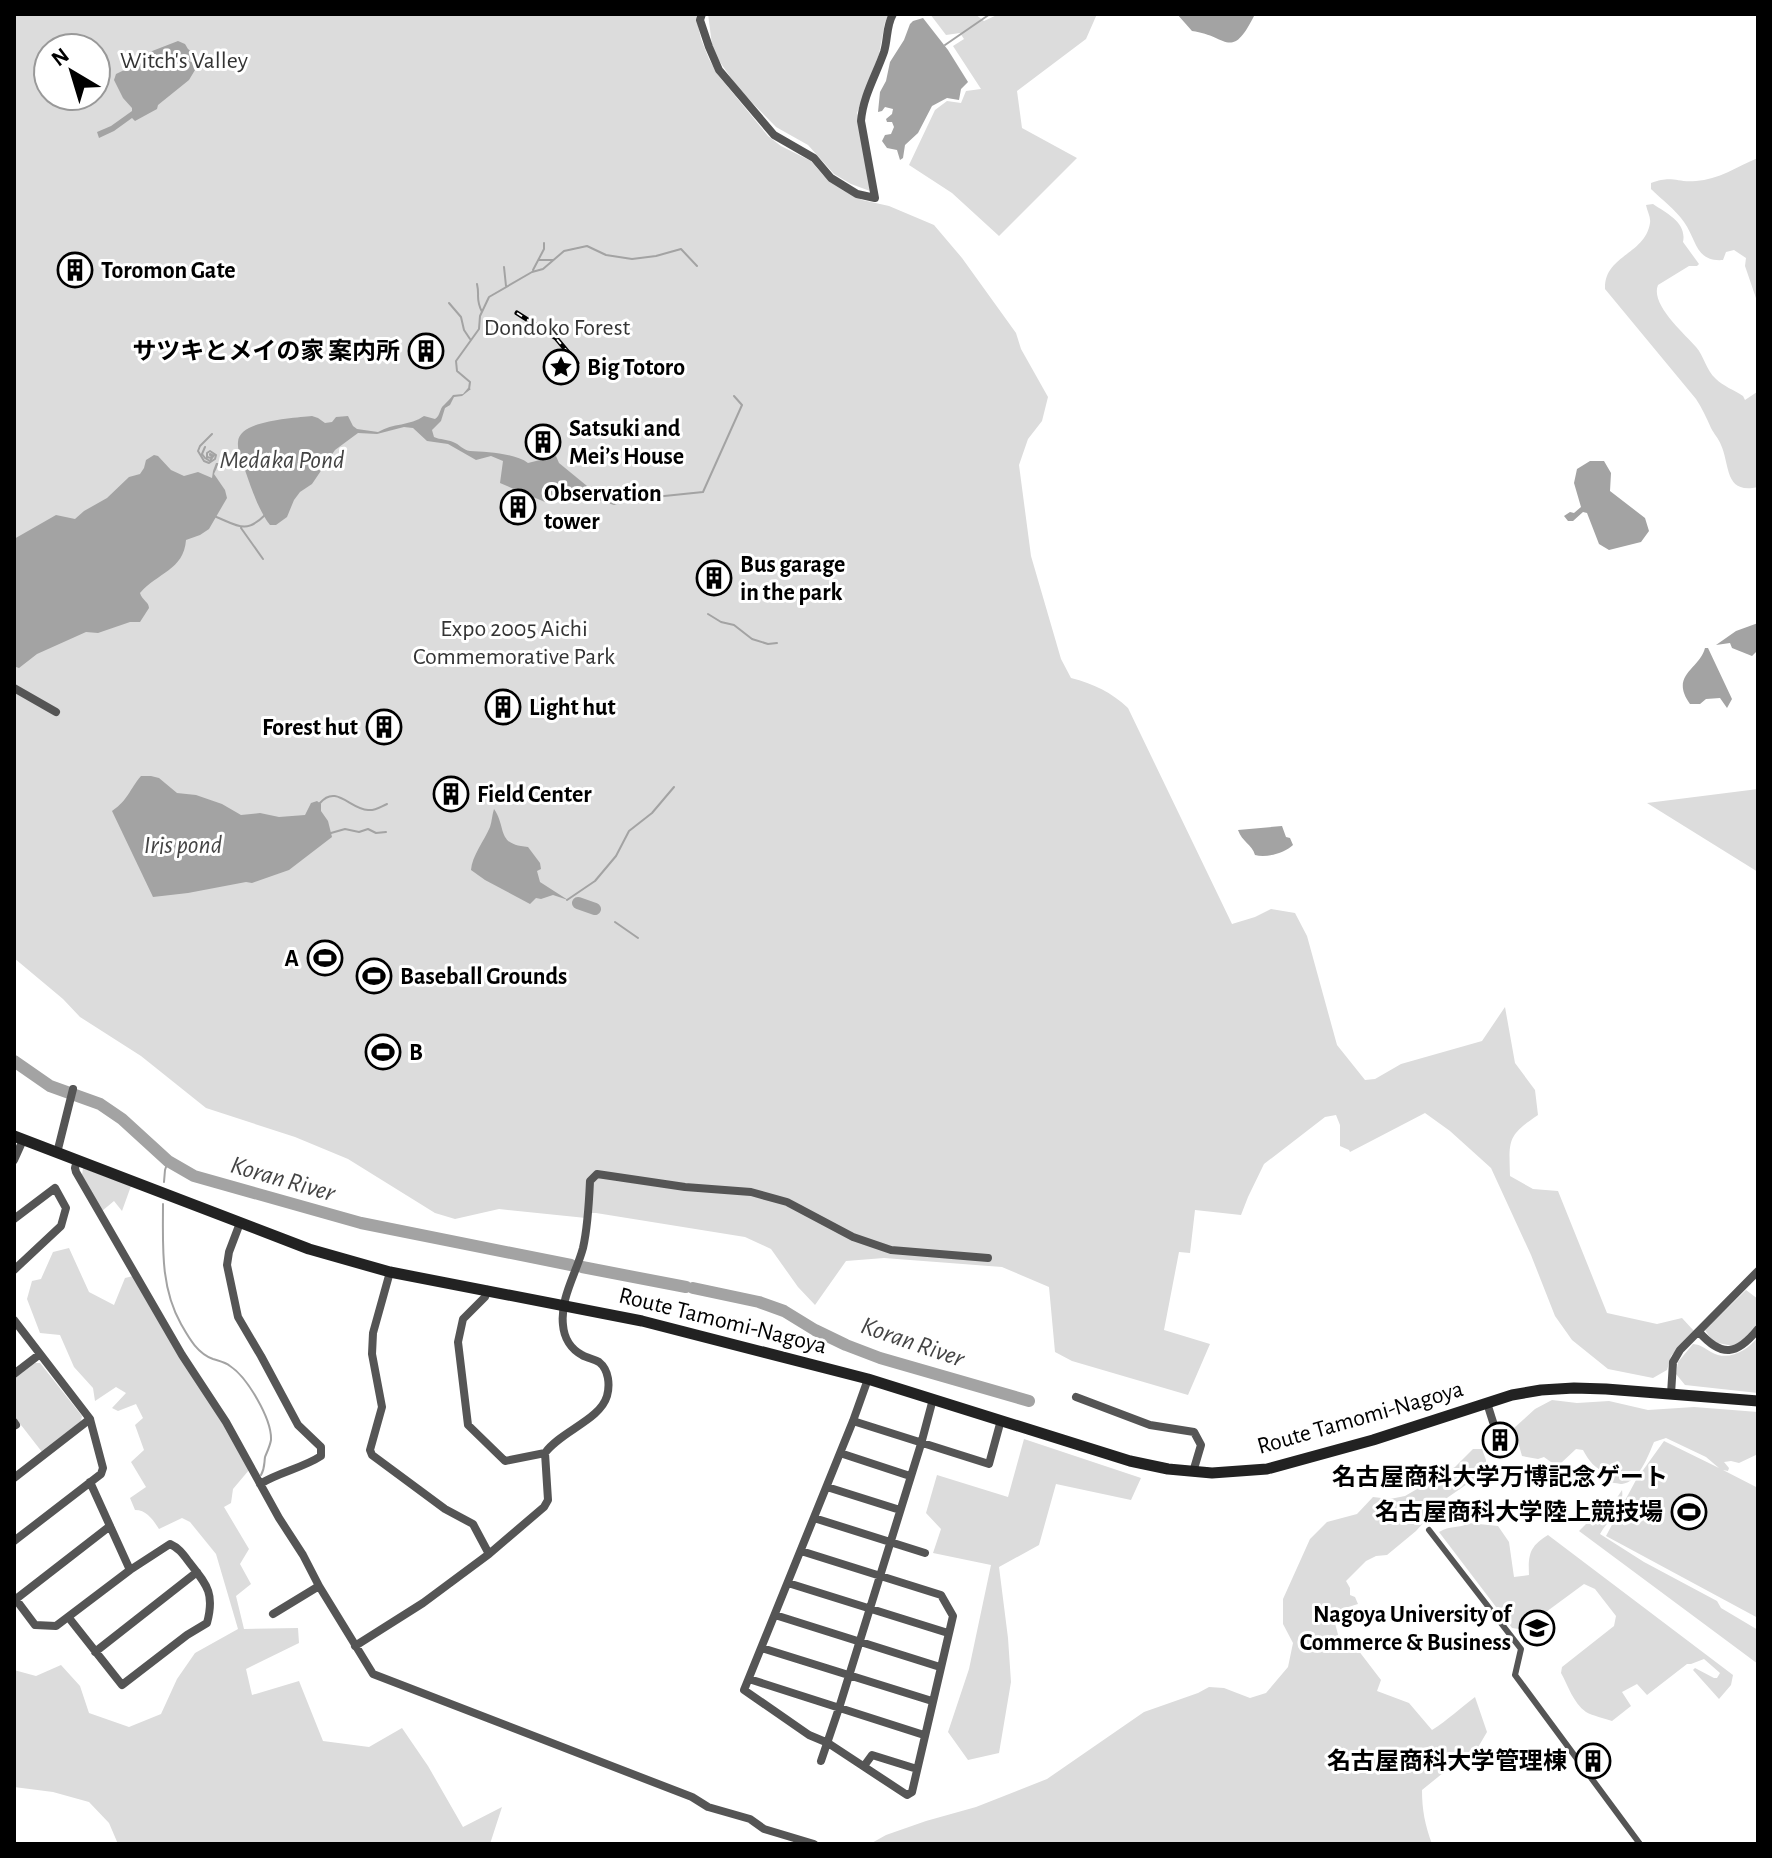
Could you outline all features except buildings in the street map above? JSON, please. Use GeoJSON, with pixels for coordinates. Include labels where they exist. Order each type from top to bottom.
{"type":"FeatureCollection","features":[{"type":"Feature","properties":{"kind":"main road","name":"Route Tamomi-Nagoya"},"geometry":{"type":"LineString","coordinates":[[18,1138],[309,1249],[390,1272],[642,1321],[868,1379],[1130,1461],[1168,1469],[1240,1472],[1292,1464],[1512,1395],[1541,1390],[1574,1388],[1758,1401]]}},
{"type":"Feature","properties":{"kind":"street"},"geometry":{"type":"LineString","coordinates":[[702,14],[700,20],[719,70],[774,135],[814,158],[831,178],[857,194],[875,198],[861,121],[868,88],[885,50],[888,23],[893,14]]}},
{"type":"Feature","properties":{"kind":"street"},"geometry":{"type":"LineString","coordinates":[[14,688],[56,712]]}},
{"type":"Feature","properties":{"kind":"street"},"geometry":{"type":"LineString","coordinates":[[57,1153],[73,1089]]}},
{"type":"Feature","properties":{"kind":"street"},"geometry":{"type":"LineString","coordinates":[[14,1160],[18,1138]]}},
{"type":"Feature","properties":{"kind":"street"},"geometry":{"type":"LineString","coordinates":[[77,1160],[76,1172],[373,1674],[692,1797],[708,1807],[750,1819],[764,1829],[814,1844]]}},
{"type":"Feature","properties":{"kind":"street"},"geometry":{"type":"LineString","coordinates":[[355,1646],[423,1603],[489,1554],[544,1507],[548,1500],[545,1453],[553,1442],[602,1409],[610,1381],[600,1363],[581,1355],[568,1344],[563,1327],[563,1305],[583,1247],[590,1181],[597,1174],[685,1187],[751,1192],[787,1202],[853,1237],[881,1248],[988,1258]]}},
{"type":"Feature","properties":{"kind":"street"},"geometry":{"type":"LineString","coordinates":[[14,1219],[55,1188],[66,1208],[61,1226],[14,1270]]}},
{"type":"Feature","properties":{"kind":"street"},"geometry":{"type":"LineString","coordinates":[[240,1223],[227,1265],[238,1317],[298,1425],[321,1447],[321,1456],[315,1460],[260,1484]]}},
{"type":"Feature","properties":{"kind":"street"},"geometry":{"type":"LineString","coordinates":[[1671,1394],[1675,1358],[1680,1350],[1758,1271]]}},
{"type":"Feature","properties":{"kind":"street"},"geometry":{"type":"LineString","coordinates":[[390,1272],[373,1333],[372,1354],[382,1407],[370,1450],[372,1455],[409,1484],[473,1524],[489,1554]]}},
{"type":"Feature","properties":{"kind":"street"},"geometry":{"type":"LineString","coordinates":[[488,1290],[463,1319],[458,1342],[468,1425],[505,1461],[545,1453]]}},
{"type":"Feature","properties":{"kind":"street"},"geometry":{"type":"LineString","coordinates":[[14,1322],[90,1419],[103,1468],[101,1474],[14,1541]]}},
{"type":"Feature","properties":{"kind":"street"},"geometry":{"type":"LineString","coordinates":[[1699,1332],[1713,1347],[1727,1351],[1749,1340],[1758,1329]]}},
{"type":"Feature","properties":{"kind":"street"},"geometry":{"type":"LineString","coordinates":[[14,1374],[40,1354]]}},
{"type":"Feature","properties":{"kind":"street"},"geometry":{"type":"LineString","coordinates":[[801,1551],[941,1595],[953,1616],[912,1792],[907,1795],[828,1743],[809,1735],[744,1690],[868,1379]]}},
{"type":"Feature","properties":{"kind":"street"},"geometry":{"type":"LineString","coordinates":[[1076,1397],[1150,1425],[1194,1432],[1201,1445],[1193,1472]]}},
{"type":"Feature","properties":{"kind":"street"},"geometry":{"type":"LineString","coordinates":[[821,1761],[933,1399]]}},
{"type":"Feature","properties":{"kind":"street"},"geometry":{"type":"LineString","coordinates":[[1487,1403],[1493,1422]]}},
{"type":"Feature","properties":{"kind":"street"},"geometry":{"type":"LineString","coordinates":[[14,1478],[90,1419]]}},
{"type":"Feature","properties":{"kind":"street"},"geometry":{"type":"LineString","coordinates":[[853,1421],[989,1464],[1001,1420]]}},
{"type":"Feature","properties":{"kind":"street"},"geometry":{"type":"LineString","coordinates":[[840,1453],[910,1476]]}},
{"type":"Feature","properties":{"kind":"street"},"geometry":{"type":"LineString","coordinates":[[90,1482],[130,1570]]}},
{"type":"Feature","properties":{"kind":"street"},"geometry":{"type":"LineString","coordinates":[[827,1487],[900,1510]]}},
{"type":"Feature","properties":{"kind":"street"},"geometry":{"type":"LineString","coordinates":[[814,1518],[925,1553]]}},
{"type":"Feature","properties":{"kind":"street"},"geometry":{"type":"LineString","coordinates":[[69,1618],[122,1685],[207,1623],[211,1607],[207,1585],[178,1547],[170,1544],[56,1626],[35,1625],[15,1598],[110,1526]]}},
{"type":"Feature","properties":{"kind":"street"},"geometry":{"type":"LineString","coordinates":[[1429,1530],[1521,1649],[1515,1675],[1640,1844]]}},
{"type":"Feature","properties":{"kind":"street"},"geometry":{"type":"LineString","coordinates":[[95,1652],[197,1572]]}},
{"type":"Feature","properties":{"kind":"street"},"geometry":{"type":"LineString","coordinates":[[788,1583],[948,1633]]}},
{"type":"Feature","properties":{"kind":"street"},"geometry":{"type":"LineString","coordinates":[[273,1614],[319,1586]]}},
{"type":"Feature","properties":{"kind":"street"},"geometry":{"type":"LineString","coordinates":[[775,1615],[940,1667]]}},
{"type":"Feature","properties":{"kind":"street"},"geometry":{"type":"LineString","coordinates":[[762,1648],[932,1701]]}},
{"type":"Feature","properties":{"kind":"street"},"geometry":{"type":"LineString","coordinates":[[749,1679],[924,1735]]}},
{"type":"Feature","properties":{"kind":"street"},"geometry":{"type":"LineString","coordinates":[[864,1766],[872,1755],[917,1769]]}},
{"type":"Feature","properties":{"kind":"green space","name":"Expo 2005 Aichi Commemorative Park"},"geometry":{"type":"Polygon","coordinates":[[[14,14],[699,14],[697,21],[701,39],[718,75],[768,136],[811,161],[823,175],[862,200],[889,206],[934,225],[1016,333],[1021,349],[1048,397],[1042,421],[1028,439],[1019,465],[1031,556],[1061,659],[1071,678],[1102,689],[1128,708],[1232,924],[1271,909],[1295,913],[1307,936],[1337,1045],[1365,1080],[1375,1079],[1401,1064],[1482,1041],[1505,1007],[1515,1063],[1535,1090],[1538,1115],[1520,1128],[1512,1140],[1510,1176],[1533,1189],[1558,1191],[1607,1313],[1657,1324],[1682,1318],[1694,1331],[1671,1356],[1667,1370],[1653,1378],[1608,1369],[1572,1340],[1555,1316],[1491,1168],[1425,1113],[1350,1152],[1340,1146],[1340,1125],[1336,1115],[1325,1117],[1264,1164],[1241,1215],[1195,1210],[1190,1253],[1179,1252],[1164,1330],[1210,1344],[1188,1395],[1072,1361],[1055,1352],[1049,1287],[1002,1267],[884,1258],[846,1261],[815,1305],[771,1249],[745,1237],[596,1213],[587,1213],[586,1218],[499,1209],[455,1219],[435,1213],[348,1159],[295,1137],[206,1108],[141,1056],[80,1017],[14,958],[14,14]]]}},
{"type":"Feature","properties":{"kind":"green space"},"geometry":{"type":"Polygon","coordinates":[[[708,14],[890,14],[857,113],[870,191],[834,174],[808,145],[776,127],[738,88],[713,52],[708,14]]]}},
{"type":"Feature","properties":{"kind":"green space"},"geometry":{"type":"Polygon","coordinates":[[[930,14],[975,14],[984,21],[999,14],[1097,14],[1086,39],[1017,91],[1022,128],[1077,158],[999,236],[952,193],[909,165],[935,110],[947,101],[961,103],[966,91],[981,89],[953,46],[964,39],[960,33],[946,35],[930,14]]]}},
{"type":"Feature","properties":{"kind":"green space"},"geometry":{"type":"Polygon","coordinates":[[[1758,158],[1758,304],[1745,266],[1746,258],[1734,250],[1726,252],[1723,260],[1714,260],[1702,254],[1684,222],[1651,189],[1651,183],[1704,180],[1758,158]]]}},
{"type":"Feature","properties":{"kind":"green space"},"geometry":{"type":"Polygon","coordinates":[[[1653,204],[1679,224],[1683,242],[1699,264],[1689,266],[1658,285],[1657,293],[1663,309],[1696,347],[1719,381],[1745,400],[1757,392],[1758,385],[1758,487],[1747,488],[1734,482],[1720,443],[1696,399],[1605,289],[1611,269],[1647,234],[1650,221],[1646,205],[1653,204]]]}},
{"type":"Feature","properties":{"kind":"green space"},"geometry":{"type":"Polygon","coordinates":[[[1758,789],[1758,872],[1647,803],[1758,789]]]}},
{"type":"Feature","properties":{"kind":"green space"},"geometry":{"type":"Polygon","coordinates":[[[83,1168],[131,1186],[122,1211],[114,1201],[102,1211],[82,1175],[83,1168]]]}},
{"type":"Feature","properties":{"kind":"green space"},"geometry":{"type":"Polygon","coordinates":[[[69,1248],[89,1292],[114,1305],[125,1278],[133,1276],[224,1423],[249,1470],[233,1489],[231,1503],[224,1507],[249,1549],[240,1564],[251,1584],[236,1596],[244,1629],[298,1628],[299,1643],[246,1669],[252,1695],[299,1681],[323,1741],[369,1747],[402,1728],[463,1827],[502,1807],[490,1844],[118,1844],[109,1823],[89,1802],[53,1792],[14,1787],[14,1670],[36,1676],[61,1665],[80,1686],[89,1713],[129,1727],[161,1714],[177,1679],[195,1653],[238,1629],[216,1554],[190,1522],[182,1518],[159,1529],[146,1514],[135,1510],[130,1498],[146,1487],[131,1462],[144,1450],[135,1425],[143,1418],[136,1404],[118,1411],[112,1408],[126,1393],[116,1387],[95,1401],[93,1388],[74,1367],[60,1335],[40,1333],[27,1299],[32,1281],[41,1279],[53,1252],[69,1248]]]}},
{"type":"Feature","properties":{"kind":"green space"},"geometry":{"type":"Polygon","coordinates":[[[1746,1290],[1758,1299],[1758,1323],[1733,1346],[1713,1342],[1705,1330],[1746,1290]]]}},
{"type":"Feature","properties":{"kind":"green space"},"geometry":{"type":"Polygon","coordinates":[[[1758,1337],[1758,1393],[1685,1385],[1676,1374],[1678,1362],[1693,1344],[1724,1356],[1743,1351],[1758,1337]]]}},
{"type":"Feature","properties":{"kind":"green space"},"geometry":{"type":"Polygon","coordinates":[[[35,1363],[40,1363],[82,1416],[81,1421],[42,1452],[14,1416],[14,1379],[35,1363]]]}},
{"type":"Feature","properties":{"kind":"green space"},"geometry":{"type":"Polygon","coordinates":[[[1552,1400],[1577,1403],[1609,1401],[1648,1410],[1694,1407],[1758,1412],[1758,1454],[1739,1463],[1724,1462],[1729,1468],[1728,1471],[1723,1470],[1758,1488],[1758,1618],[1606,1536],[1636,1480],[1664,1441],[1719,1468],[1706,1457],[1666,1438],[1654,1442],[1638,1474],[1622,1484],[1608,1482],[1605,1478],[1607,1473],[1593,1464],[1583,1450],[1576,1449],[1555,1465],[1544,1457],[1522,1456],[1514,1428],[1535,1409],[1552,1400]]]}},
{"type":"Feature","properties":{"kind":"green space"},"geometry":{"type":"Polygon","coordinates":[[[1024,1439],[1141,1478],[1131,1500],[1056,1484],[1039,1545],[999,1567],[1011,1682],[999,1753],[968,1760],[948,1732],[969,1669],[991,1565],[933,1553],[941,1529],[926,1513],[937,1475],[1008,1497],[1024,1439]]]}},
{"type":"Feature","properties":{"kind":"green space"},"geometry":{"type":"Polygon","coordinates":[[[1473,1449],[1482,1449],[1486,1471],[1444,1500],[1416,1531],[1387,1555],[1366,1561],[1346,1581],[1350,1595],[1355,1597],[1358,1604],[1332,1612],[1340,1642],[1347,1648],[1355,1646],[1381,1680],[1377,1691],[1409,1703],[1432,1730],[1475,1697],[1487,1732],[1477,1749],[1422,1790],[1424,1817],[1432,1844],[870,1844],[886,1835],[976,1807],[1047,1779],[1144,1712],[1209,1687],[1224,1688],[1250,1698],[1266,1693],[1288,1667],[1293,1643],[1283,1624],[1283,1599],[1310,1539],[1327,1522],[1357,1514],[1373,1497],[1390,1499],[1405,1496],[1455,1467],[1473,1449]]]}},
{"type":"Feature","properties":{"kind":"green space"},"geometry":{"type":"Polygon","coordinates":[[[1622,1490],[1621,1503],[1600,1534],[1644,1562],[1717,1601],[1721,1608],[1758,1630],[1758,1664],[1579,1531],[1588,1522],[1597,1522],[1607,1513],[1622,1490]]]}},
{"type":"Feature","properties":{"kind":"green space"},"geometry":{"type":"Polygon","coordinates":[[[1469,1523],[1498,1526],[1509,1542],[1514,1577],[1529,1575],[1531,1551],[1548,1535],[1733,1675],[1731,1685],[1719,1699],[1693,1670],[1695,1668],[1717,1678],[1720,1673],[1704,1659],[1687,1664],[1647,1695],[1637,1684],[1622,1692],[1631,1706],[1612,1721],[1586,1712],[1571,1694],[1561,1673],[1562,1667],[1614,1626],[1616,1616],[1595,1589],[1584,1584],[1527,1626],[1512,1628],[1439,1532],[1469,1523]]]}},
{"type":"Feature","properties":{"kind":"water"},"geometry":{"type":"Polygon","coordinates":[[[1177,14],[1255,14],[1240,38],[1228,42],[1192,31],[1177,14]]]}},
{"type":"Feature","properties":{"kind":"water"},"geometry":{"type":"Polygon","coordinates":[[[923,18],[968,82],[961,89],[959,100],[947,98],[932,106],[918,133],[905,145],[900,160],[897,150],[887,148],[882,141],[894,127],[886,119],[893,109],[885,107],[878,112],[880,92],[890,62],[910,24],[923,18]]]}},
{"type":"Feature","properties":{"kind":"water"},"geometry":{"type":"Polygon","coordinates":[[[178,41],[193,53],[189,61],[198,65],[189,80],[157,109],[135,121],[132,118],[99,138],[97,132],[132,111],[114,80],[116,74],[143,61],[147,53],[178,41]]]}},
{"type":"Feature","properties":{"kind":"water","name":"Medaka Pond"},"geometry":{"type":"Polygon","coordinates":[[[468,388],[471,389],[462,396],[454,397],[445,408],[441,421],[432,430],[434,437],[468,450],[508,455],[528,463],[556,456],[559,463],[598,495],[617,495],[617,504],[595,499],[582,491],[555,496],[545,502],[500,483],[503,461],[491,456],[476,460],[448,444],[427,441],[413,428],[404,427],[377,434],[358,433],[335,450],[312,484],[294,500],[287,517],[276,525],[270,525],[253,493],[238,450],[241,435],[248,429],[281,419],[312,416],[325,423],[332,422],[336,417],[348,416],[357,429],[378,432],[424,416],[435,419],[453,395],[463,394],[468,388]]]}},
{"type":"Feature","properties":{"kind":"water"},"geometry":{"type":"Polygon","coordinates":[[[154,455],[171,470],[184,476],[198,472],[212,478],[216,463],[219,463],[214,474],[227,498],[209,529],[186,540],[175,565],[140,593],[149,608],[140,622],[130,622],[98,633],[86,632],[16,667],[14,539],[56,515],[75,519],[107,498],[129,477],[140,474],[146,460],[154,455]]]}},
{"type":"Feature","properties":{"kind":"water"},"geometry":{"type":"Polygon","coordinates":[[[1590,461],[1604,461],[1611,473],[1610,491],[1645,518],[1649,531],[1641,542],[1609,550],[1599,544],[1587,513],[1583,512],[1573,521],[1568,521],[1564,516],[1581,507],[1574,483],[1577,469],[1590,461]]]}},
{"type":"Feature","properties":{"kind":"water"},"geometry":{"type":"Polygon","coordinates":[[[1758,623],[1758,650],[1752,656],[1732,648],[1730,643],[1716,645],[1736,631],[1758,623]]]}},
{"type":"Feature","properties":{"kind":"water"},"geometry":{"type":"Polygon","coordinates":[[[1708,648],[1732,699],[1727,708],[1720,698],[1690,704],[1684,694],[1684,679],[1708,648]]]}},
{"type":"Feature","properties":{"kind":"water","name":"Iris pond"},"geometry":{"type":"Polygon","coordinates":[[[141,776],[159,778],[177,793],[196,795],[241,815],[305,815],[311,803],[317,801],[321,804],[332,837],[289,870],[252,883],[153,897],[112,811],[141,776]]]}},
{"type":"Feature","properties":{"kind":"water"},"geometry":{"type":"Polygon","coordinates":[[[494,809],[507,839],[518,846],[528,847],[540,863],[541,869],[537,871],[540,882],[568,900],[553,895],[536,898],[530,904],[471,870],[490,827],[494,809]]]}},
{"type":"Feature","properties":{"kind":"water"},"geometry":{"type":"Polygon","coordinates":[[[1282,826],[1293,845],[1265,856],[1255,855],[1238,830],[1282,826]]]}},
{"type":"Feature","properties":{"kind":"waterway"},"geometry":{"type":"LineString","coordinates":[[945,45],[990,14]]}},
{"type":"Feature","properties":{"kind":"waterway"},"geometry":{"type":"LineString","coordinates":[[533,270],[544,243]]}},
{"type":"Feature","properties":{"kind":"waterway"},"geometry":{"type":"LineString","coordinates":[[469,389],[470,382],[457,371],[456,361],[479,329],[480,316],[489,297],[532,272],[543,269],[564,251],[587,246],[606,255],[632,259],[681,249],[697,266]]}},
{"type":"Feature","properties":{"kind":"waterway"},"geometry":{"type":"LineString","coordinates":[[539,260],[553,260]]}},
{"type":"Feature","properties":{"kind":"waterway"},"geometry":{"type":"LineString","coordinates":[[504,267],[506,286]]}},
{"type":"Feature","properties":{"kind":"waterway"},"geometry":{"type":"LineString","coordinates":[[477,284],[482,312]]}},
{"type":"Feature","properties":{"kind":"waterway"},"geometry":{"type":"LineString","coordinates":[[449,303],[461,317],[470,339]]}},
{"type":"Feature","properties":{"kind":"waterway"},"geometry":{"type":"LineString","coordinates":[[616,501],[703,492],[742,405],[734,396]]}},
{"type":"Feature","properties":{"kind":"waterway"},"geometry":{"type":"LineString","coordinates":[[210,455],[211,458],[207,457],[210,451],[216,455],[209,463],[198,451],[212,434]]}},
{"type":"Feature","properties":{"kind":"waterway"},"geometry":{"type":"LineString","coordinates":[[205,447],[202,454],[205,458],[210,461],[214,455]]}},
{"type":"Feature","properties":{"kind":"waterway"},"geometry":{"type":"LineString","coordinates":[[214,516],[246,526],[265,515]]}},
{"type":"Feature","properties":{"kind":"waterway"},"geometry":{"type":"LineString","coordinates":[[241,528],[263,559]]}},
{"type":"Feature","properties":{"kind":"waterway"},"geometry":{"type":"LineString","coordinates":[[708,614],[734,625],[752,639],[768,644],[777,643]]}},
{"type":"Feature","properties":{"kind":"waterway"},"geometry":{"type":"LineString","coordinates":[[567,900],[595,881],[616,856],[629,831],[652,813],[674,787]]}},
{"type":"Feature","properties":{"kind":"waterway"},"geometry":{"type":"LineString","coordinates":[[320,803],[332,796],[361,809],[375,809],[387,804]]}},
{"type":"Feature","properties":{"kind":"waterway"},"geometry":{"type":"LineString","coordinates":[[331,833],[345,829],[386,832]]}},
{"type":"Feature","properties":{"kind":"waterway"},"geometry":{"type":"LineString","coordinates":[[578,903],[595,909]]}},
{"type":"Feature","properties":{"kind":"waterway"},"geometry":{"type":"LineString","coordinates":[[615,922],[638,938]]}},
{"type":"Feature","properties":{"kind":"waterway","name":"Koran River"},"geometry":{"type":"LineString","coordinates":[[14,1061],[50,1086],[100,1104],[122,1119],[168,1161],[194,1176],[361,1223],[571,1265]]}},
{"type":"Feature","properties":{"kind":"waterway"},"geometry":{"type":"LineString","coordinates":[[164,1182],[168,1161]]}},
{"type":"Feature","properties":{"kind":"waterway"},"geometry":{"type":"LineString","coordinates":[[163,1204],[164,1266],[174,1310],[198,1349],[237,1371],[257,1399],[271,1440],[261,1475]]}},
{"type":"Feature","properties":{"kind":"waterway","name":"Koran River"},"geometry":{"type":"LineString","coordinates":[[582,1267],[686,1287]]}},
{"type":"Feature","properties":{"kind":"waterway","name":"Koran River"},"geometry":{"type":"LineString","coordinates":[[693,1288],[759,1302],[784,1311],[846,1345],[880,1358],[1029,1401]]}},
{"type":"Feature","properties":{"kind":"railway"},"geometry":{"type":"LineString","coordinates":[[517,313],[556,338],[577,363]]}},
{"type":"Feature","properties":{"kind":"place","name":"Toromon Gate"},"geometry":{"type":"Point","coordinates":[75,270]}},
{"type":"Feature","properties":{"kind":"place","name":"サツキとメイの家 案内所"},"geometry":{"type":"Point","coordinates":[426,351]}},
{"type":"Feature","properties":{"kind":"place","name":"Big Totoro"},"geometry":{"type":"Point","coordinates":[561,367]}},
{"type":"Feature","properties":{"kind":"place","name":"Satsuki and Mei’s House"},"geometry":{"type":"Point","coordinates":[543,442]}},
{"type":"Feature","properties":{"kind":"place","name":"Observation tower"},"geometry":{"type":"Point","coordinates":[518,507]}},
{"type":"Feature","properties":{"kind":"place","name":"Bus garage in the park"},"geometry":{"type":"Point","coordinates":[714,578]}},
{"type":"Feature","properties":{"kind":"place","name":"Light hut"},"geometry":{"type":"Point","coordinates":[503,707]}},
{"type":"Feature","properties":{"kind":"place","name":"Forest hut"},"geometry":{"type":"Point","coordinates":[384,727]}},
{"type":"Feature","properties":{"kind":"place","name":"Field Center"},"geometry":{"type":"Point","coordinates":[451,794]}},
{"type":"Feature","properties":{"kind":"place","name":"A"},"geometry":{"type":"Point","coordinates":[325,958]}},
{"type":"Feature","properties":{"kind":"place","name":"Baseball Grounds"},"geometry":{"type":"Point","coordinates":[374,976]}},
{"type":"Feature","properties":{"kind":"place","name":"B"},"geometry":{"type":"Point","coordinates":[383,1052]}},
{"type":"Feature","properties":{"kind":"place","name":"名古屋商科大学万博記念ゲート"},"geometry":{"type":"Point","coordinates":[1500,1440]}},
{"type":"Feature","properties":{"kind":"place","name":"名古屋商科大学陸上競技場"},"geometry":{"type":"Point","coordinates":[1689,1512]}},
{"type":"Feature","properties":{"kind":"place","name":"Nagoya University of Commerce & Business"},"geometry":{"type":"Point","coordinates":[1537,1628]}},
{"type":"Feature","properties":{"kind":"place","name":"名古屋商科大学管理棟"},"geometry":{"type":"Point","coordinates":[1593,1761]}},
{"type":"Feature","properties":{"kind":"park label","name":"Witch's Valley"},"geometry":{"type":"Point","coordinates":[184,60]}},
{"type":"Feature","properties":{"kind":"park label","name":"Dondoko Forest"},"geometry":{"type":"Point","coordinates":[557,327]}}]}
